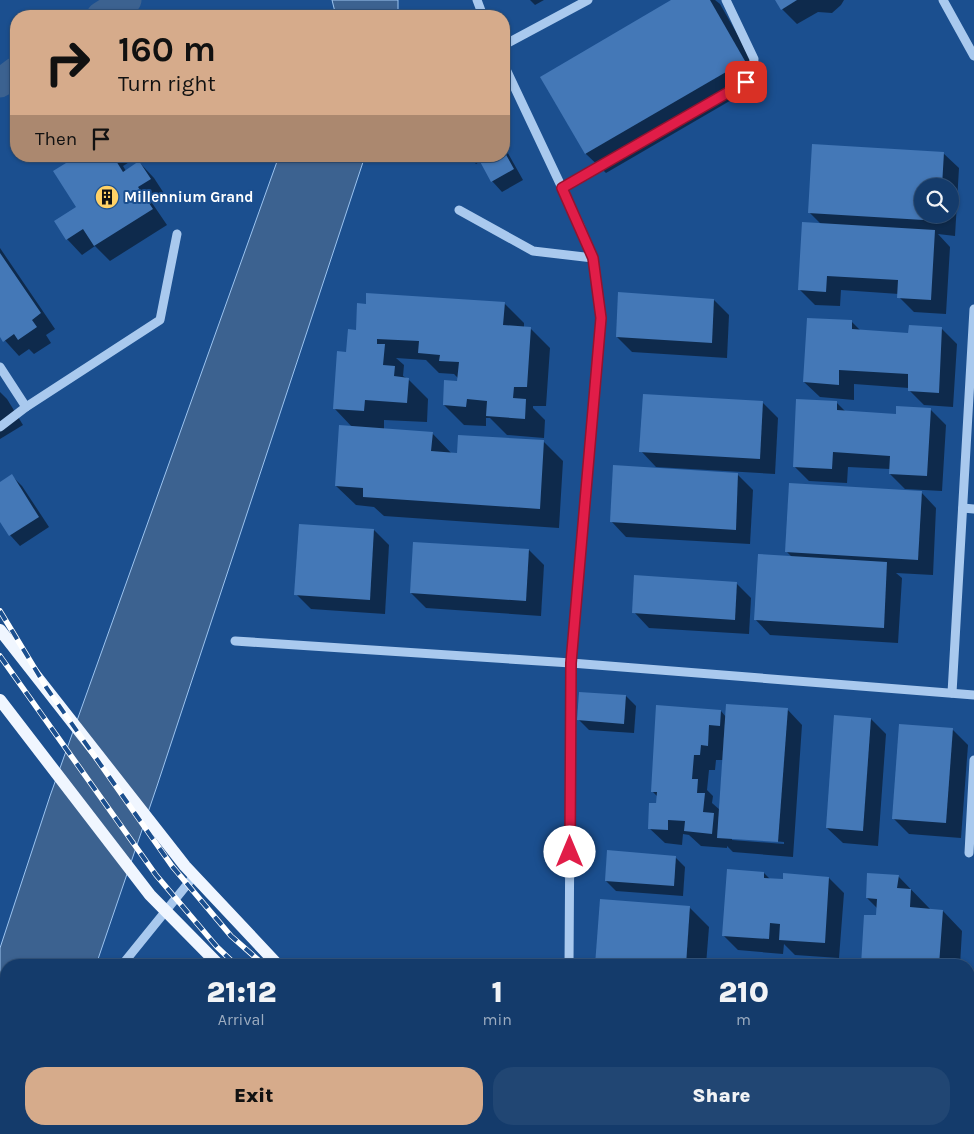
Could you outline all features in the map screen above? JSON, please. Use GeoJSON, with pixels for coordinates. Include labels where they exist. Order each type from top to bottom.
{"type":"FeatureCollection","features":[{"type":"Feature","properties":{"kind":"main road"},"geometry":{"type":"LineString","coordinates":[[0,630],[189,871],[272,959]]}},
{"type":"Feature","properties":{"kind":"main road"},"geometry":{"type":"LineString","coordinates":[[0,700],[150,895],[213,959]]}},
{"type":"Feature","properties":{"kind":"street"},"geometry":{"type":"LineString","coordinates":[[510,42],[588,0]]}},
{"type":"Feature","properties":{"kind":"street"},"geometry":{"type":"LineString","coordinates":[[562,188],[746,82],[753,72],[754,59],[726,0]]}},
{"type":"Feature","properties":{"kind":"street"},"geometry":{"type":"LineString","coordinates":[[943,0],[974,56]]}},
{"type":"Feature","properties":{"kind":"street"},"geometry":{"type":"LineString","coordinates":[[510,78],[593,258],[601,318],[571,663],[569,959]]}},
{"type":"Feature","properties":{"kind":"street"},"geometry":{"type":"LineString","coordinates":[[460,210],[533,251],[593,258]]}},
{"type":"Feature","properties":{"kind":"street"},"geometry":{"type":"LineString","coordinates":[[0,427],[26,407],[160,320],[177,234]]}},
{"type":"Feature","properties":{"kind":"street"},"geometry":{"type":"LineString","coordinates":[[952,693],[974,309]]}},
{"type":"Feature","properties":{"kind":"street"},"geometry":{"type":"LineString","coordinates":[[0,367],[26,407]]}},
{"type":"Feature","properties":{"kind":"street"},"geometry":{"type":"LineString","coordinates":[[963,508],[974,509]]}},
{"type":"Feature","properties":{"kind":"street"},"geometry":{"type":"LineString","coordinates":[[235,641],[571,663],[974,695]]}},
{"type":"Feature","properties":{"kind":"street"},"geometry":{"type":"LineString","coordinates":[[970,853],[974,760]]}},
{"type":"Feature","properties":{"kind":"street"},"geometry":{"type":"LineString","coordinates":[[127,959],[166,911],[189,871]]}},
{"type":"Feature","properties":{"kind":"water"},"geometry":{"type":"Polygon","coordinates":[[[332,0],[398,0],[398,10],[334,10],[332,0]]]}},
{"type":"Feature","properties":{"kind":"water"},"geometry":{"type":"Polygon","coordinates":[[[277,162],[363,162],[98,959],[0,959],[0,948],[50,796],[277,162]]]}},
{"type":"Feature","properties":{"kind":"building"},"geometry":{"type":"Polygon","coordinates":[[[671,0],[710,0],[745,61],[585,154],[540,77],[671,0]]]}},
{"type":"Feature","properties":{"kind":"building"},"geometry":{"type":"Polygon","coordinates":[[[775,0],[797,0],[781,10],[775,0]]]}},
{"type":"Feature","properties":{"kind":"building"},"geometry":{"type":"Polygon","coordinates":[[[812,144],[944,152],[942,178],[914,178],[914,219],[808,213],[812,144]]]}},
{"type":"Feature","properties":{"kind":"building","name":"Millennium Grand"},"geometry":{"type":"Polygon","coordinates":[[[117,162],[123,172],[140,162],[151,179],[138,187],[153,209],[94,246],[83,229],[66,240],[54,221],[76,207],[53,171],[66,163],[117,162]]]}},
{"type":"Feature","properties":{"kind":"building"},"geometry":{"type":"Polygon","coordinates":[[[480,162],[510,162],[514,169],[491,182],[480,162]]]}},
{"type":"Feature","properties":{"kind":"building"},"geometry":{"type":"Polygon","coordinates":[[[802,222],[935,230],[931,300],[897,298],[898,280],[827,276],[826,292],[798,290],[802,222]]]}},
{"type":"Feature","properties":{"kind":"building"},"geometry":{"type":"Polygon","coordinates":[[[0,253],[41,313],[32,320],[37,327],[18,340],[14,334],[3,342],[0,337],[0,253]]]}},
{"type":"Feature","properties":{"kind":"building"},"geometry":{"type":"Polygon","coordinates":[[[618,292],[714,299],[712,343],[616,337],[618,292]]]}},
{"type":"Feature","properties":{"kind":"building"},"geometry":{"type":"Polygon","coordinates":[[[366,293],[505,302],[503,325],[531,327],[527,387],[514,387],[513,398],[526,399],[525,419],[486,416],[487,401],[467,399],[466,407],[443,405],[444,380],[457,381],[459,362],[439,361],[440,355],[418,353],[419,341],[377,339],[377,344],[385,344],[383,365],[395,366],[394,376],[409,378],[407,403],[365,400],[364,411],[333,409],[337,351],[346,352],[348,329],[356,330],[357,303],[366,304],[366,293]]]}},
{"type":"Feature","properties":{"kind":"building"},"geometry":{"type":"Polygon","coordinates":[[[807,318],[852,320],[852,329],[908,333],[909,325],[942,327],[939,393],[908,391],[908,374],[839,370],[839,385],[803,382],[807,318]]]}},
{"type":"Feature","properties":{"kind":"building"},"geometry":{"type":"Polygon","coordinates":[[[643,394],[763,401],[760,459],[639,452],[643,394]]]}},
{"type":"Feature","properties":{"kind":"building"},"geometry":{"type":"Polygon","coordinates":[[[796,399],[837,401],[837,410],[896,414],[896,406],[931,408],[927,476],[889,474],[890,456],[833,452],[832,469],[793,467],[796,399]]]}},
{"type":"Feature","properties":{"kind":"building"},"geometry":{"type":"Polygon","coordinates":[[[339,425],[433,432],[431,451],[457,453],[458,435],[544,440],[540,509],[363,497],[363,488],[335,486],[339,425]]]}},
{"type":"Feature","properties":{"kind":"building"},"geometry":{"type":"Polygon","coordinates":[[[613,465],[738,473],[736,530],[610,522],[613,465]]]}},
{"type":"Feature","properties":{"kind":"building"},"geometry":{"type":"Polygon","coordinates":[[[12,474],[39,517],[9,536],[0,522],[0,482],[12,474]]]}},
{"type":"Feature","properties":{"kind":"building"},"geometry":{"type":"Polygon","coordinates":[[[789,483],[922,491],[918,560],[785,552],[789,483]]]}},
{"type":"Feature","properties":{"kind":"building"},"geometry":{"type":"Polygon","coordinates":[[[299,524],[374,529],[370,600],[294,595],[299,524]]]}},
{"type":"Feature","properties":{"kind":"building"},"geometry":{"type":"Polygon","coordinates":[[[413,542],[529,549],[526,601],[410,593],[413,542]]]}},
{"type":"Feature","properties":{"kind":"building"},"geometry":{"type":"Polygon","coordinates":[[[758,554],[887,562],[884,628],[754,620],[758,554]]]}},
{"type":"Feature","properties":{"kind":"building"},"geometry":{"type":"Polygon","coordinates":[[[634,575],[737,582],[735,620],[632,613],[634,575]]]}},
{"type":"Feature","properties":{"kind":"building"},"geometry":{"type":"Polygon","coordinates":[[[579,692],[626,695],[624,724],[577,720],[579,692]]]}},
{"type":"Feature","properties":{"kind":"building"},"geometry":{"type":"Polygon","coordinates":[[[726,704],[788,708],[778,842],[717,838],[726,704]]]}},
{"type":"Feature","properties":{"kind":"building"},"geometry":{"type":"Polygon","coordinates":[[[656,705],[721,710],[720,726],[709,725],[708,746],[701,745],[700,755],[694,755],[692,779],[698,779],[697,793],[705,793],[703,812],[714,813],[712,834],[684,831],[685,821],[668,820],[668,830],[648,829],[649,803],[656,803],[657,792],[651,792],[656,705]]]}},
{"type":"Feature","properties":{"kind":"building"},"geometry":{"type":"Polygon","coordinates":[[[834,715],[871,718],[863,831],[826,828],[834,715]]]}},
{"type":"Feature","properties":{"kind":"building"},"geometry":{"type":"Polygon","coordinates":[[[899,724],[953,728],[946,823],[892,819],[899,724]]]}},
{"type":"Feature","properties":{"kind":"building"},"geometry":{"type":"Polygon","coordinates":[[[607,850],[676,856],[674,886],[605,881],[607,850]]]}},
{"type":"Feature","properties":{"kind":"building"},"geometry":{"type":"Polygon","coordinates":[[[727,869],[764,872],[764,878],[783,879],[783,873],[829,877],[825,943],[779,940],[780,924],[770,923],[769,939],[722,936],[727,869]]]}},
{"type":"Feature","properties":{"kind":"building"},"geometry":{"type":"Polygon","coordinates":[[[867,873],[899,875],[897,888],[911,889],[910,907],[943,910],[939,959],[861,959],[864,915],[876,915],[877,899],[866,898],[867,873]]]}},
{"type":"Feature","properties":{"kind":"building"},"geometry":{"type":"Polygon","coordinates":[[[600,899],[690,906],[686,959],[595,959],[600,899]]]}},
{"type":"Feature","properties":{"kind":"waterway"},"geometry":{"type":"LineString","coordinates":[[111,10],[127,0]]}},
{"type":"Feature","properties":{"kind":"waterway"},"geometry":{"type":"LineString","coordinates":[[0,83],[10,76]]}},
{"type":"Feature","properties":{"kind":"railway"},"geometry":{"type":"LineString","coordinates":[[0,611],[46,687],[172,866],[231,936],[257,959]]}},
{"type":"Feature","properties":{"kind":"railway"},"geometry":{"type":"LineString","coordinates":[[0,656],[156,875],[217,947],[230,959]]}},
{"type":"Feature","properties":{"kind":"place","name":"Millennium Grand"},"geometry":{"type":"Point","coordinates":[107,197]}},
{"type":"Feature","properties":{"kind":"route"},"geometry":{"type":"LineString","coordinates":[[570,852],[571,663],[601,318],[593,258],[562,188],[746,82]]}}]}
